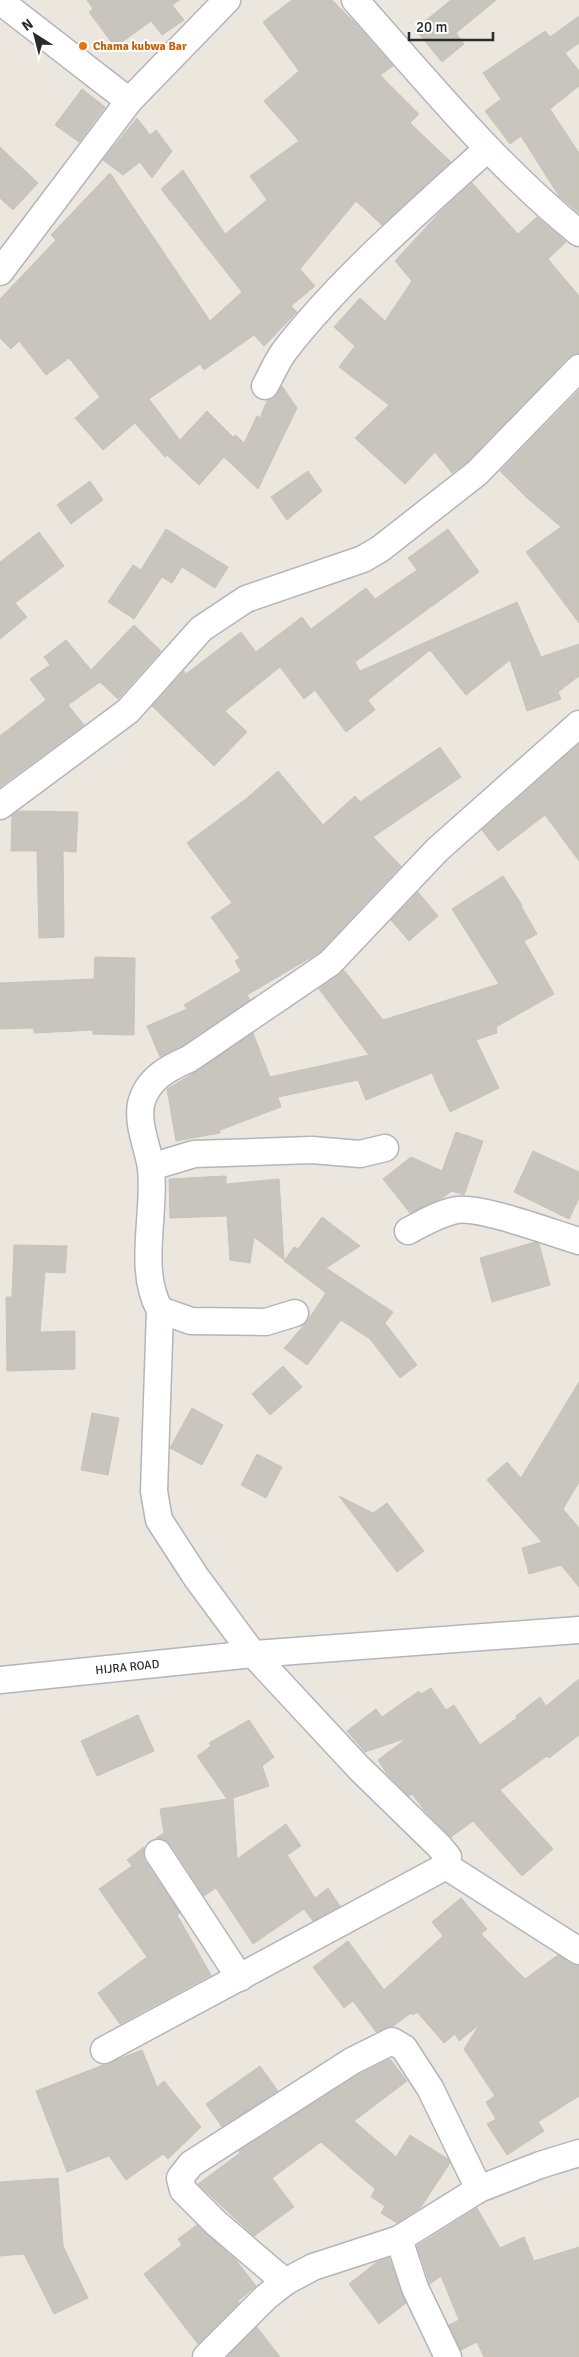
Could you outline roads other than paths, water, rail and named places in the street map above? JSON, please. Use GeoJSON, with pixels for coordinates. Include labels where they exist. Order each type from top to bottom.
{"type":"FeatureCollection","features":[{"type":"Feature","properties":{"kind":"street"},"geometry":{"type":"LineString","coordinates":[[0,272],[129,101],[228,0]]}},
{"type":"Feature","properties":{"kind":"street"},"geometry":{"type":"LineString","coordinates":[[356,0],[487,149],[543,204],[579,233]]}},
{"type":"Feature","properties":{"kind":"street"},"geometry":{"type":"LineString","coordinates":[[0,1],[129,101]]}},
{"type":"Feature","properties":{"kind":"street"},"geometry":{"type":"LineString","coordinates":[[265,386],[284,351],[325,304],[406,224],[487,149]]}},
{"type":"Feature","properties":{"kind":"street"},"geometry":{"type":"LineString","coordinates":[[0,806],[128,711],[201,628],[246,599],[363,559],[380,549],[477,473],[579,368]]}},
{"type":"Feature","properties":{"kind":"street"},"geometry":{"type":"LineString","coordinates":[[104,2050],[446,1866],[448,1857],[383,1793],[252,1654],[196,1577],[159,1520],[154,1492],[160,1310],[152,1297],[148,1280],[153,1203],[151,1167],[142,1128],[141,1104],[153,1079],[189,1059],[330,963],[438,850],[579,724]]}},
{"type":"Feature","properties":{"kind":"street"},"geometry":{"type":"LineString","coordinates":[[151,1167],[194,1154],[312,1150],[360,1154],[385,1148]]}},
{"type":"Feature","properties":{"kind":"street"},"geometry":{"type":"LineString","coordinates":[[408,1231],[432,1218],[457,1210],[477,1210],[579,1241]]}},
{"type":"Feature","properties":{"kind":"street"},"geometry":{"type":"LineString","coordinates":[[160,1310],[191,1321],[266,1322],[295,1313]]}},
{"type":"Feature","properties":{"kind":"street","name":"HIJRA ROAD"},"geometry":{"type":"LineString","coordinates":[[0,1680],[252,1654],[579,1630]]}},
{"type":"Feature","properties":{"kind":"street"},"geometry":{"type":"LineString","coordinates":[[158,1852],[240,1978]]}},
{"type":"Feature","properties":{"kind":"street"},"geometry":{"type":"LineString","coordinates":[[446,1866],[579,1951]]}},
{"type":"Feature","properties":{"kind":"street"},"geometry":{"type":"LineString","coordinates":[[285,2282],[216,2224],[184,2190],[180,2178],[191,2164],[352,2061],[392,2041],[404,2048],[430,2088],[479,2189]]}},
{"type":"Feature","properties":{"kind":"street"},"geometry":{"type":"LineString","coordinates":[[206,2357],[266,2297],[285,2282],[313,2267],[400,2239],[479,2189],[498,2180],[579,2153]]}},
{"type":"Feature","properties":{"kind":"street"},"geometry":{"type":"LineString","coordinates":[[400,2239],[415,2288],[448,2357]]}},
{"type":"Feature","properties":{"kind":"place","name":"Chama kubwa Bar"},"geometry":{"type":"Point","coordinates":[83,46]}}]}
